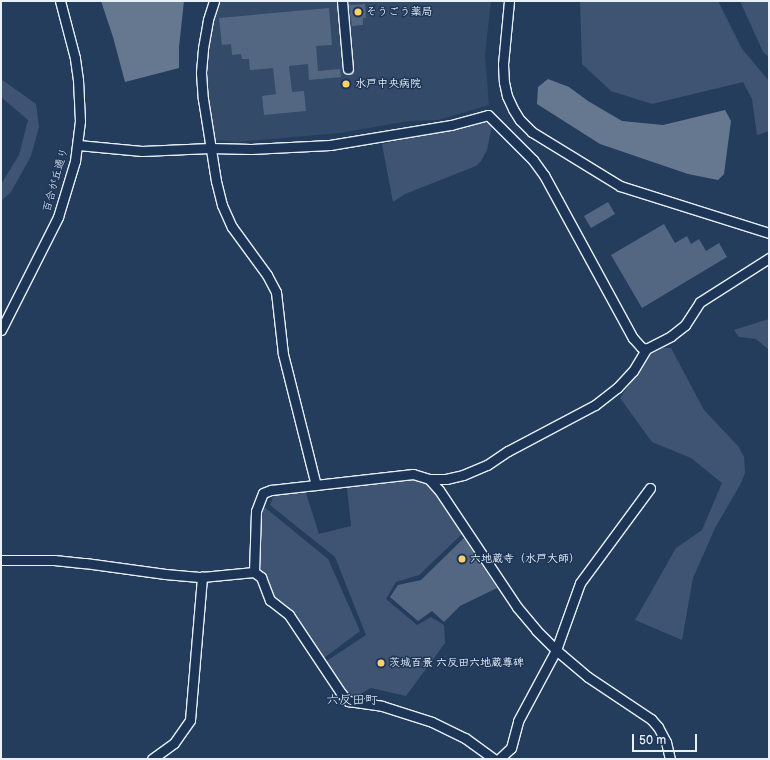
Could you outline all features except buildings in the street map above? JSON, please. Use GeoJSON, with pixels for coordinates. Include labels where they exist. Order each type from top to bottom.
{"type":"FeatureCollection","features":[{"type":"Feature","properties":{"kind":"street","name":"百合が丘通り"},"geometry":{"type":"LineString","coordinates":[[1,330],[58,217],[71,178],[78,145],[80,121],[78,80],[75,58],[60,1]]}},
{"type":"Feature","properties":{"kind":"street"},"geometry":{"type":"LineString","coordinates":[[214,1],[206,34],[201,73],[210,148],[218,193],[232,227],[268,275],[276,292],[283,354],[316,485]]}},
{"type":"Feature","properties":{"kind":"street"},"geometry":{"type":"LineString","coordinates":[[342,1],[348,69]]}},
{"type":"Feature","properties":{"kind":"street"},"geometry":{"type":"LineString","coordinates":[[509,1],[503,64],[504,82],[507,96],[513,109],[520,120],[532,132],[620,186],[769,233]]}},
{"type":"Feature","properties":{"kind":"street"},"geometry":{"type":"LineString","coordinates":[[78,145],[142,151],[210,148],[251,149],[330,145],[451,124],[488,115],[492,116],[533,160],[544,175],[633,338],[646,350]]}},
{"type":"Feature","properties":{"kind":"street"},"geometry":{"type":"LineString","coordinates":[[254,572],[256,511],[263,493],[316,485],[413,474],[429,479],[446,479],[464,475],[487,465],[533,437],[595,405],[633,371],[646,350],[685,325],[700,302],[769,258]]}},
{"type":"Feature","properties":{"kind":"street"},"geometry":{"type":"LineString","coordinates":[[429,479],[439,490],[517,607],[556,650],[588,677],[650,719],[658,727],[666,742],[670,759]]}},
{"type":"Feature","properties":{"kind":"street"},"geometry":{"type":"LineString","coordinates":[[499,759],[511,748],[518,720],[556,650],[580,583],[650,488]]}},
{"type":"Feature","properties":{"kind":"street"},"geometry":{"type":"LineString","coordinates":[[1,560],[54,560],[85,562],[165,574],[202,577],[254,572],[261,576],[270,600],[289,615],[341,693],[348,701],[382,706],[432,722],[465,738],[494,759]]}},
{"type":"Feature","properties":{"kind":"street"},"geometry":{"type":"LineString","coordinates":[[152,759],[174,743],[190,720],[202,577]]}},
{"type":"Feature","properties":{"kind":"shaded area"},"geometry":{"type":"Polygon","coordinates":[[[101,1],[184,1],[179,47],[179,68],[125,82],[113,37],[101,1]]]}},
{"type":"Feature","properties":{"kind":"shaded area","name":"水戸中央病院"},"geometry":{"type":"Polygon","coordinates":[[[217,1],[491,1],[485,55],[489,105],[438,120],[409,121],[340,133],[236,142],[215,140],[207,102],[204,65],[209,33],[217,1]]]}},
{"type":"Feature","properties":{"kind":"shaded area"},"geometry":{"type":"Polygon","coordinates":[[[580,1],[718,1],[742,49],[769,81],[769,131],[757,135],[752,99],[743,82],[652,104],[611,91],[582,64],[580,1]]]}},
{"type":"Feature","properties":{"kind":"shaded area"},"geometry":{"type":"Polygon","coordinates":[[[740,1],[769,1],[769,57],[763,52],[740,1]]]}},
{"type":"Feature","properties":{"kind":"shaded area"},"geometry":{"type":"Polygon","coordinates":[[[1,79],[36,104],[39,127],[31,156],[11,192],[1,201],[1,184],[19,155],[28,120],[1,97],[1,79]]]}},
{"type":"Feature","properties":{"kind":"shaded area"},"geometry":{"type":"Polygon","coordinates":[[[548,79],[569,87],[588,101],[622,121],[663,125],[725,110],[731,121],[724,174],[718,180],[688,174],[600,144],[537,104],[538,87],[548,79]]]}},
{"type":"Feature","properties":{"kind":"shaded area"},"geometry":{"type":"Polygon","coordinates":[[[484,121],[489,122],[492,126],[487,150],[481,161],[476,166],[405,194],[393,202],[382,144],[484,121]]]}},
{"type":"Feature","properties":{"kind":"shaded area"},"geometry":{"type":"Polygon","coordinates":[[[769,319],[769,350],[756,339],[739,337],[734,330],[769,319]]]}},
{"type":"Feature","properties":{"kind":"shaded area"},"geometry":{"type":"Polygon","coordinates":[[[662,348],[671,348],[704,410],[738,446],[744,457],[745,473],[740,485],[715,528],[693,578],[682,640],[635,620],[676,548],[702,530],[722,483],[691,458],[652,442],[620,398],[650,355],[662,348]]]}},
{"type":"Feature","properties":{"kind":"shaded area"},"geometry":{"type":"Polygon","coordinates":[[[413,480],[434,484],[462,534],[419,575],[396,582],[386,599],[417,625],[431,617],[444,625],[445,643],[406,696],[371,688],[352,698],[325,662],[366,635],[335,557],[270,505],[275,492],[305,490],[319,534],[351,526],[347,488],[413,480]]]}},
{"type":"Feature","properties":{"kind":"shaded area"},"geometry":{"type":"Polygon","coordinates":[[[263,506],[328,559],[360,631],[324,658],[291,611],[274,599],[258,570],[263,506]]]}},
{"type":"Feature","properties":{"kind":"place","name":"そうごう薬局"},"geometry":{"type":"Point","coordinates":[358,12]}},
{"type":"Feature","properties":{"kind":"place","name":"水戸中央病院"},"geometry":{"type":"Point","coordinates":[346,84]}},
{"type":"Feature","properties":{"kind":"place","name":"六地蔵寺（水戸大師）"},"geometry":{"type":"Point","coordinates":[462,559]}},
{"type":"Feature","properties":{"kind":"place","name":"茨城百景 六反田六地蔵尊碑"},"geometry":{"type":"Point","coordinates":[381,663]}},
{"type":"Feature","properties":{"kind":"district","name":"六反田町"},"geometry":{"type":"Point","coordinates":[352,700]}}]}
